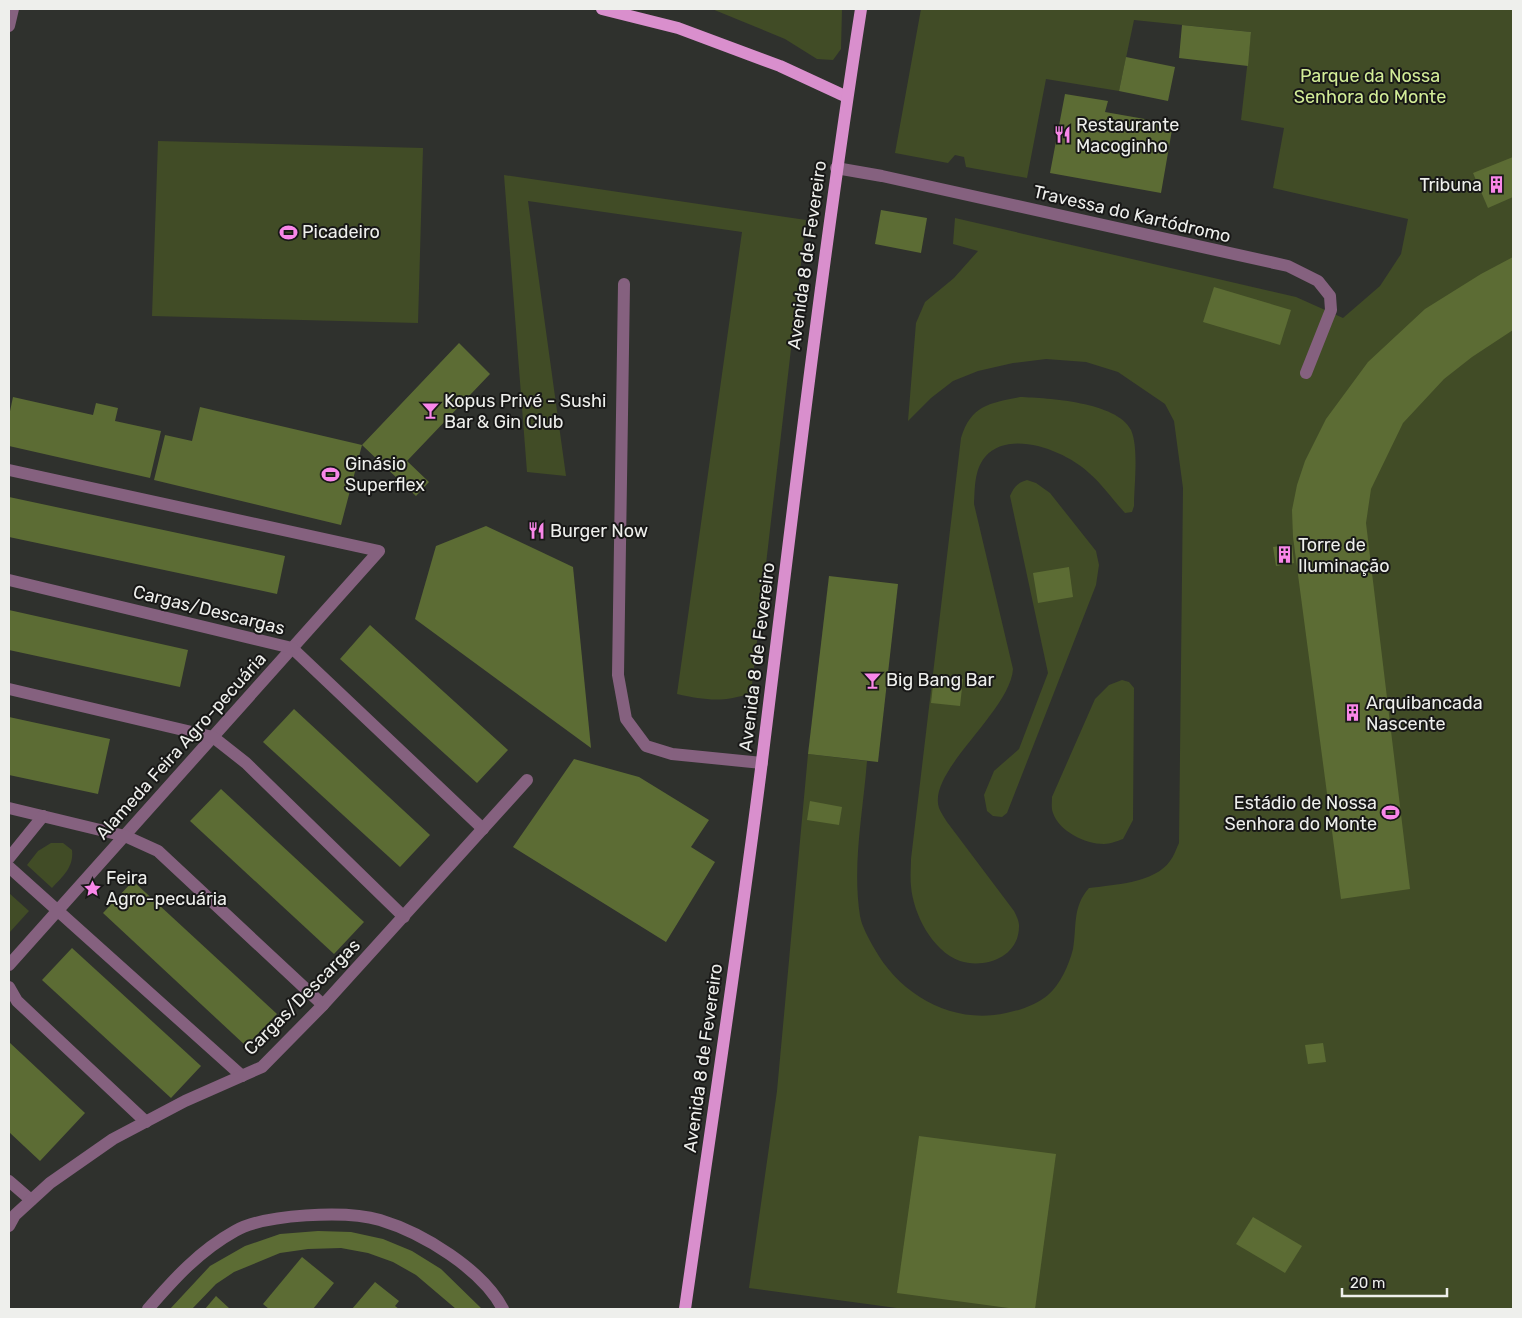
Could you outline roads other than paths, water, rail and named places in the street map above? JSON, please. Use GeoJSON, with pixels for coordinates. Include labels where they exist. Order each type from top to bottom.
{"type":"FeatureCollection","features":[{"type":"Feature","properties":{"kind":"main road"},"geometry":{"type":"LineString","coordinates":[[602,9],[678,28],[780,66],[848,97]]}},
{"type":"Feature","properties":{"kind":"main road","name":"Avenida 8 de Fevereiro"},"geometry":{"type":"LineString","coordinates":[[685,1309],[762,763],[802,428],[836,168],[862,9]]}},
{"type":"Feature","properties":{"kind":"street"},"geometry":{"type":"LineString","coordinates":[[9,26],[13,9]]}},
{"type":"Feature","properties":{"kind":"street","name":"Travessa do Kartódromo"},"geometry":{"type":"LineString","coordinates":[[836,168],[882,176],[1288,266],[1318,281],[1330,296],[1331,310],[1306,373]]}},
{"type":"Feature","properties":{"kind":"street"},"geometry":{"type":"LineString","coordinates":[[624,284],[618,675],[626,719],[646,746],[672,754],[762,763]]}},
{"type":"Feature","properties":{"kind":"street","name":"Alameda Feira Agro-pecuária"},"geometry":{"type":"LineString","coordinates":[[9,470],[379,551],[9,965]]}},
{"type":"Feature","properties":{"kind":"street","name":"Cargas/Descargas"},"geometry":{"type":"LineString","coordinates":[[9,580],[292,648],[483,829]]}},
{"type":"Feature","properties":{"kind":"street"},"geometry":{"type":"LineString","coordinates":[[9,690],[213,737],[246,763],[404,916]]}},
{"type":"Feature","properties":{"kind":"street","name":"Cargas/Descargas"},"geometry":{"type":"LineString","coordinates":[[9,1226],[14,1215],[50,1184],[113,1139],[185,1101],[262,1067],[323,1005],[527,780]]}},
{"type":"Feature","properties":{"kind":"street"},"geometry":{"type":"LineString","coordinates":[[9,808],[125,836],[158,851],[323,1005]]}},
{"type":"Feature","properties":{"kind":"street"},"geometry":{"type":"LineString","coordinates":[[9,858],[43,816]]}},
{"type":"Feature","properties":{"kind":"street","name":"Cargas/Descargas"},"geometry":{"type":"LineString","coordinates":[[9,867],[242,1076]]}},
{"type":"Feature","properties":{"kind":"street"},"geometry":{"type":"LineString","coordinates":[[9,987],[17,1001],[146,1122]]}},
{"type":"Feature","properties":{"kind":"street"},"geometry":{"type":"LineString","coordinates":[[9,1181],[31,1200]]}},
{"type":"Feature","properties":{"kind":"street"},"geometry":{"type":"LineString","coordinates":[[148,1309],[178,1273],[204,1250],[236,1230],[277,1218],[323,1214],[378,1220],[426,1238],[464,1264],[503,1309]]}},
{"type":"Feature","properties":{"kind":"place","name":"Restaurante Macoginho"},"geometry":{"type":"Point","coordinates":[1062,135]}},
{"type":"Feature","properties":{"kind":"place","name":"Tribuna"},"geometry":{"type":"Point","coordinates":[1496,185]}},
{"type":"Feature","properties":{"kind":"place","name":"Picadeiro"},"geometry":{"type":"Point","coordinates":[288,232]}},
{"type":"Feature","properties":{"kind":"place","name":"Kopus Privé - Sushi Bar & Gin Club"},"geometry":{"type":"Point","coordinates":[430,411]}},
{"type":"Feature","properties":{"kind":"place","name":"Ginásio Superflex"},"geometry":{"type":"Point","coordinates":[331,474]}},
{"type":"Feature","properties":{"kind":"place","name":"Burger Now"},"geometry":{"type":"Point","coordinates":[536,531]}},
{"type":"Feature","properties":{"kind":"place","name":"Torre de Iluminação"},"geometry":{"type":"Point","coordinates":[1284,555]}},
{"type":"Feature","properties":{"kind":"place","name":"Big Bang Bar"},"geometry":{"type":"Point","coordinates":[872,680]}},
{"type":"Feature","properties":{"kind":"place","name":"Arquibancada Nascente"},"geometry":{"type":"Point","coordinates":[1352,713]}},
{"type":"Feature","properties":{"kind":"place","name":"Estádio de Nossa Senhora do Monte"},"geometry":{"type":"Point","coordinates":[1391,813]}},
{"type":"Feature","properties":{"kind":"place","name":"Feira Agro-pecuária"},"geometry":{"type":"Point","coordinates":[92,888]}},
{"type":"Feature","properties":{"kind":"park label","name":"Parque da Nossa Senhora do Monte"},"geometry":{"type":"Point","coordinates":[1370,86]}}]}
